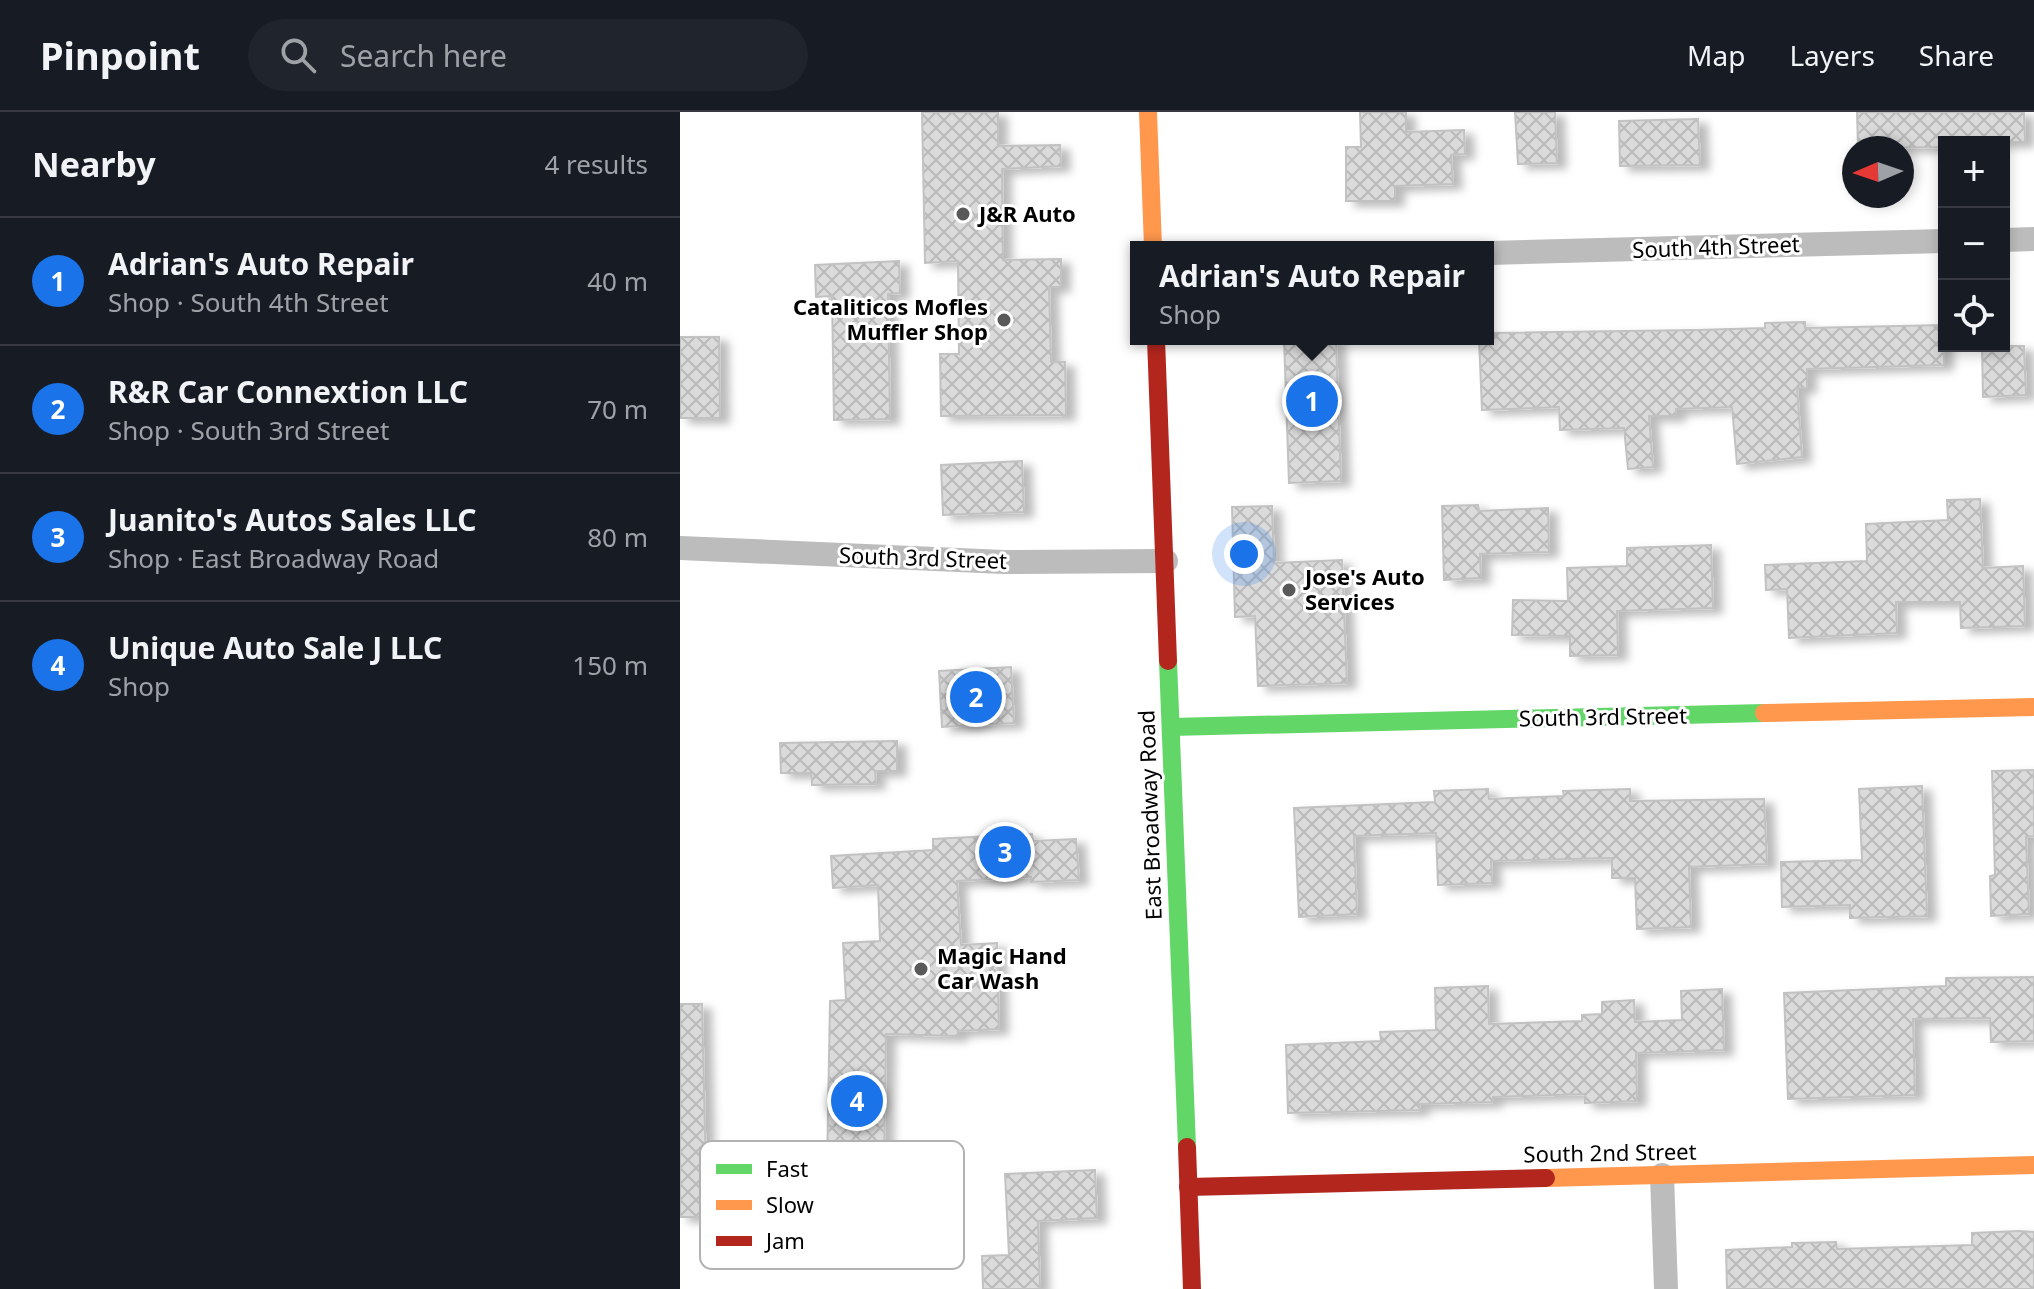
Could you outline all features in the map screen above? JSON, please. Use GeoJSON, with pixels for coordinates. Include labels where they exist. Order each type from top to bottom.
{"type":"FeatureCollection","features":[{"type":"Feature","properties":{"kind":"street"},"geometry":{"type":"LineString","coordinates":[[1148,112],[1153,241]]}},
{"type":"Feature","properties":{"kind":"street"},"geometry":{"type":"LineString","coordinates":[[2010,240],[2034,239]]}},
{"type":"Feature","properties":{"kind":"street","name":"South 4th Street"},"geometry":{"type":"LineString","coordinates":[[1494,253],[1938,241]]}},
{"type":"Feature","properties":{"kind":"street","name":"East Broadway Road"},"geometry":{"type":"LineString","coordinates":[[1156,345],[1192,1289]]}},
{"type":"Feature","properties":{"kind":"street","name":"South 3rd Street"},"geometry":{"type":"LineString","coordinates":[[680,548],[1004,562],[1166,561]]}},
{"type":"Feature","properties":{"kind":"street","name":"South 3rd Street"},"geometry":{"type":"LineString","coordinates":[[1171,727],[2034,707]]}},
{"type":"Feature","properties":{"kind":"street","name":"South 2nd Street"},"geometry":{"type":"LineString","coordinates":[[1188,1187],[2034,1165]]}},
{"type":"Feature","properties":{"kind":"street"},"geometry":{"type":"LineString","coordinates":[[1662,1175],[1666,1289]]}},
{"type":"Feature","properties":{"kind":"building"},"geometry":{"type":"Polygon","coordinates":[[[922,112],[998,112],[998,146],[1060,145],[1061,166],[1002,169],[1003,260],[1061,259],[1061,287],[1049,287],[1051,362],[1065,362],[1066,415],[941,416],[940,354],[959,354],[958,261],[925,263],[922,112]]]}},
{"type":"Feature","properties":{"kind":"building"},"geometry":{"type":"Polygon","coordinates":[[[1360,112],[1406,112],[1406,132],[1464,130],[1465,154],[1451,155],[1453,184],[1395,186],[1395,201],[1346,201],[1346,147],[1361,147],[1360,112]]]}},
{"type":"Feature","properties":{"kind":"building"},"geometry":{"type":"Polygon","coordinates":[[[1515,112],[1555,112],[1557,163],[1518,164],[1515,112]]]}},
{"type":"Feature","properties":{"kind":"building"},"geometry":{"type":"Polygon","coordinates":[[[1857,112],[2024,112],[2025,142],[2010,142],[2010,136],[1938,136],[1938,147],[1914,147],[1914,136],[1858,136],[1857,112]]]}},
{"type":"Feature","properties":{"kind":"building"},"geometry":{"type":"Polygon","coordinates":[[[1698,119],[1700,165],[1620,166],[1619,121],[1698,119]]]}},
{"type":"Feature","properties":{"kind":"building"},"geometry":{"type":"Polygon","coordinates":[[[899,261],[900,293],[888,294],[890,419],[834,420],[832,296],[816,297],[815,265],[899,261]]]}},
{"type":"Feature","properties":{"kind":"building"},"geometry":{"type":"Polygon","coordinates":[[[1805,322],[1805,328],[1938,325],[1938,352],[1944,352],[1944,365],[1807,369],[1807,388],[1797,388],[1802,457],[1737,464],[1732,407],[1676,409],[1676,416],[1649,416],[1653,467],[1628,469],[1624,428],[1560,430],[1559,407],[1482,410],[1479,345],[1494,345],[1494,333],[1765,328],[1765,323],[1805,322]]]}},
{"type":"Feature","properties":{"kind":"building"},"geometry":{"type":"Polygon","coordinates":[[[680,337],[719,337],[720,418],[680,418],[680,337]]]}},
{"type":"Feature","properties":{"kind":"building"},"geometry":{"type":"Polygon","coordinates":[[[1284,345],[1336,345],[1341,481],[1289,483],[1284,345]]]}},
{"type":"Feature","properties":{"kind":"building"},"geometry":{"type":"Polygon","coordinates":[[[2010,346],[2024,346],[2026,395],[1983,397],[1982,352],[2010,352],[2010,346]]]}},
{"type":"Feature","properties":{"kind":"building"},"geometry":{"type":"Polygon","coordinates":[[[1022,461],[1024,512],[943,515],[941,465],[1022,461]]]}},
{"type":"Feature","properties":{"kind":"building"},"geometry":{"type":"Polygon","coordinates":[[[1980,499],[1983,568],[2023,566],[2025,626],[1961,628],[1960,602],[1896,602],[1897,633],[1789,638],[1787,589],[1766,590],[1765,565],[1867,561],[1866,524],[1948,520],[1947,500],[1980,499]]]}},
{"type":"Feature","properties":{"kind":"building"},"geometry":{"type":"Polygon","coordinates":[[[1478,505],[1479,511],[1548,508],[1549,552],[1480,554],[1481,578],[1444,580],[1442,506],[1478,505]]]}},
{"type":"Feature","properties":{"kind":"building","name":"Jose's Auto Services"},"geometry":{"type":"Polygon","coordinates":[[[1272,506],[1274,563],[1342,560],[1347,683],[1258,686],[1255,616],[1235,617],[1232,507],[1272,506]]]}},
{"type":"Feature","properties":{"kind":"building"},"geometry":{"type":"Polygon","coordinates":[[[1711,545],[1713,608],[1617,611],[1618,655],[1570,656],[1570,636],[1512,635],[1513,600],[1568,601],[1567,568],[1627,566],[1627,548],[1711,545]]]}},
{"type":"Feature","properties":{"kind":"building"},"geometry":{"type":"Polygon","coordinates":[[[1011,667],[1014,723],[942,727],[939,671],[1011,667]]]}},
{"type":"Feature","properties":{"kind":"building"},"geometry":{"type":"Polygon","coordinates":[[[897,741],[897,771],[875,771],[876,784],[812,785],[811,773],[781,773],[780,743],[897,741]]]}},
{"type":"Feature","properties":{"kind":"building"},"geometry":{"type":"Polygon","coordinates":[[[2034,770],[2034,836],[2026,837],[2029,914],[1991,916],[1990,876],[1995,875],[1992,771],[2034,770]]]}},
{"type":"Feature","properties":{"kind":"building"},"geometry":{"type":"Polygon","coordinates":[[[1922,786],[1927,916],[1850,918],[1850,905],[1782,907],[1781,862],[1862,860],[1859,789],[1922,786]]]}},
{"type":"Feature","properties":{"kind":"building"},"geometry":{"type":"Polygon","coordinates":[[[1488,789],[1489,799],[1564,796],[1563,791],[1630,789],[1630,801],[1764,799],[1767,864],[1689,867],[1691,927],[1637,929],[1635,878],[1612,878],[1612,858],[1491,861],[1492,883],[1438,885],[1436,833],[1354,836],[1357,914],[1299,917],[1294,808],[1435,802],[1434,791],[1488,789]]]}},
{"type":"Feature","properties":{"kind":"building"},"geometry":{"type":"Polygon","coordinates":[[[1032,834],[1033,841],[1076,839],[1079,880],[1031,882],[1031,877],[957,881],[961,945],[997,943],[999,1029],[958,1031],[958,1036],[886,1034],[884,1141],[827,1141],[830,1001],[846,1000],[843,943],[880,941],[878,885],[833,888],[831,856],[933,850],[933,839],[1032,834]]]}},
{"type":"Feature","properties":{"kind":"building"},"geometry":{"type":"Polygon","coordinates":[[[2034,977],[2034,1041],[1991,1042],[1990,1018],[1913,1019],[1915,1095],[1788,1099],[1784,993],[1946,986],[1946,978],[2034,977]]]}},
{"type":"Feature","properties":{"kind":"building"},"geometry":{"type":"Polygon","coordinates":[[[1488,986],[1489,1024],[1582,1021],[1582,1015],[1602,1014],[1602,1002],[1634,1000],[1635,1022],[1682,1020],[1681,991],[1722,989],[1724,1050],[1636,1053],[1637,1101],[1585,1103],[1585,1094],[1493,1097],[1493,1102],[1419,1104],[1420,1110],[1288,1113],[1286,1045],[1381,1041],[1380,1032],[1436,1030],[1435,988],[1488,986]]]}},
{"type":"Feature","properties":{"kind":"building"},"geometry":{"type":"Polygon","coordinates":[[[680,1004],[702,1004],[705,1141],[700,1141],[700,1217],[680,1217],[680,1004]]]}},
{"type":"Feature","properties":{"kind":"building"},"geometry":{"type":"Polygon","coordinates":[[[1095,1170],[1097,1218],[1038,1221],[1040,1289],[983,1289],[982,1256],[1009,1255],[1005,1174],[1095,1170]]]}},
{"type":"Feature","properties":{"kind":"building"},"geometry":{"type":"Polygon","coordinates":[[[2034,1232],[2034,1289],[1727,1289],[1726,1250],[1836,1242],[1837,1249],[1972,1245],[1972,1233],[2034,1232]]]}},
{"type":"Feature","properties":{"kind":"traffic: fast"},"geometry":{"type":"LineString","coordinates":[[1168,661],[1187,1147]]}},
{"type":"Feature","properties":{"kind":"traffic: fast"},"geometry":{"type":"LineString","coordinates":[[1171,727],[1764,713]]}},
{"type":"Feature","properties":{"kind":"traffic: slow"},"geometry":{"type":"LineString","coordinates":[[1148,112],[1153,241]]}},
{"type":"Feature","properties":{"kind":"traffic: slow"},"geometry":{"type":"LineString","coordinates":[[1764,713],[2034,707]]}},
{"type":"Feature","properties":{"kind":"traffic: slow"},"geometry":{"type":"LineString","coordinates":[[1546,1178],[2034,1165]]}},
{"type":"Feature","properties":{"kind":"traffic: jam"},"geometry":{"type":"LineString","coordinates":[[1156,345],[1168,661]]}},
{"type":"Feature","properties":{"kind":"traffic: jam"},"geometry":{"type":"LineString","coordinates":[[1187,1147],[1192,1289]]}},
{"type":"Feature","properties":{"kind":"traffic: jam"},"geometry":{"type":"LineString","coordinates":[[1188,1187],[1546,1178]]}},
{"type":"Feature","properties":{"kind":"place","name":"J&R Auto"},"geometry":{"type":"Point","coordinates":[963,214]}},
{"type":"Feature","properties":{"kind":"place","name":"Cataliticos Mofles Muffler Shop"},"geometry":{"type":"Point","coordinates":[1004,320]}},
{"type":"Feature","properties":{"kind":"place","name":"Adrian's Auto Repair"},"geometry":{"type":"Point","coordinates":[1312,401]}},
{"type":"Feature","properties":{"kind":"place","name":"Jose's Auto Services"},"geometry":{"type":"Point","coordinates":[1289,590]}},
{"type":"Feature","properties":{"kind":"place","name":"R&R Car Connextion LLC"},"geometry":{"type":"Point","coordinates":[976,697]}},
{"type":"Feature","properties":{"kind":"place","name":"Juanito's Autos Sales LLC"},"geometry":{"type":"Point","coordinates":[1005,852]}},
{"type":"Feature","properties":{"kind":"place","name":"Magic Hand Car Wash"},"geometry":{"type":"Point","coordinates":[921,969]}},
{"type":"Feature","properties":{"kind":"place","name":"Unique Auto Sale J LLC"},"geometry":{"type":"Point","coordinates":[857,1101]}}]}
